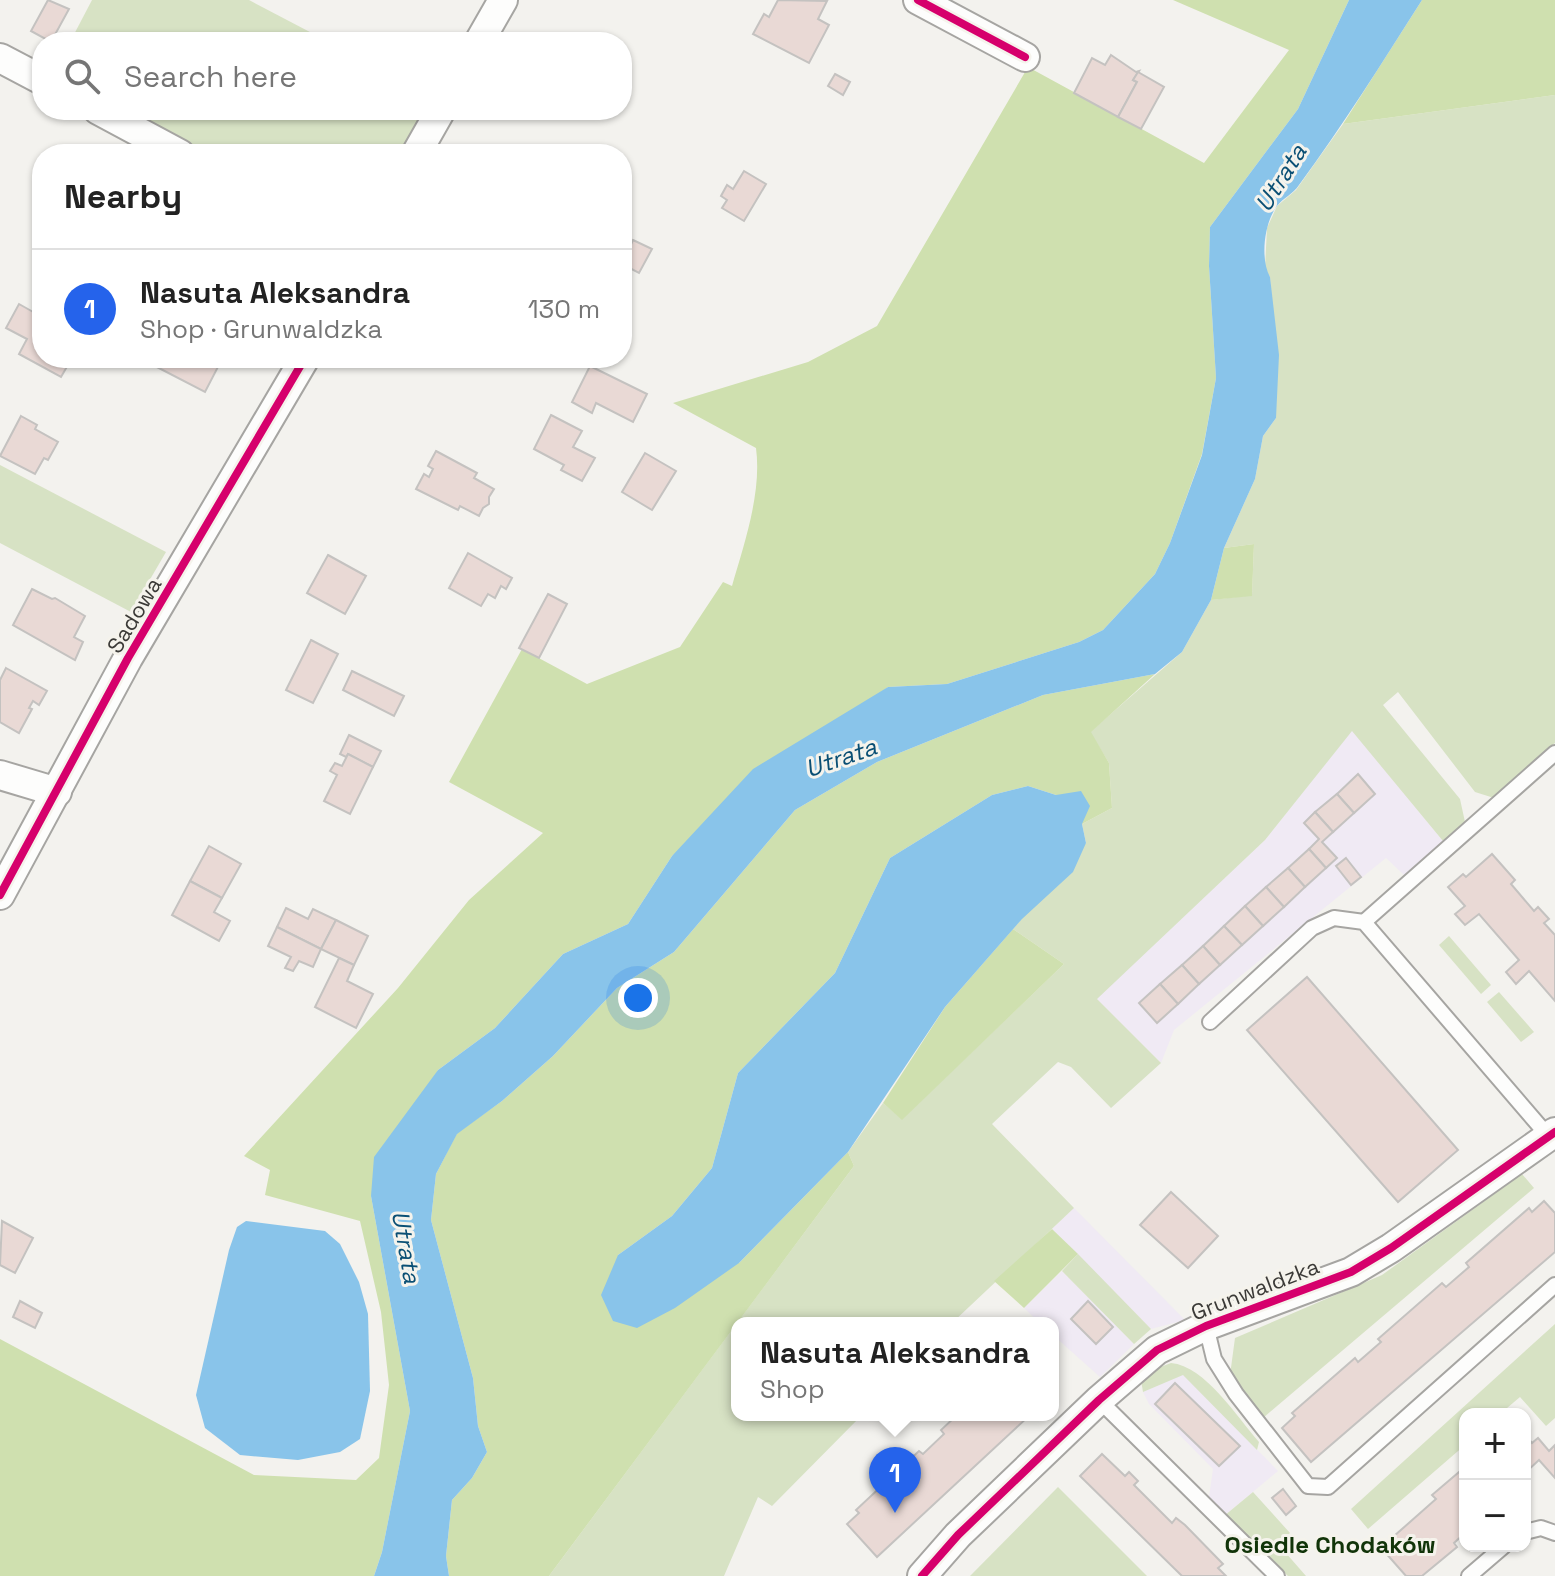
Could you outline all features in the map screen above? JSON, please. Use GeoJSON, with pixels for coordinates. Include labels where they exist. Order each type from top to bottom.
{"type":"FeatureCollection","features":[{"type":"Feature","properties":{"kind":"street"},"geometry":{"type":"LineString","coordinates":[[485,32],[503,0]]}},
{"type":"Feature","properties":{"kind":"street"},"geometry":{"type":"LineString","coordinates":[[918,0],[1025,57]]}},
{"type":"Feature","properties":{"kind":"street"},"geometry":{"type":"LineString","coordinates":[[0,58],[32,75]]}},
{"type":"Feature","properties":{"kind":"street"},"geometry":{"type":"LineString","coordinates":[[117,120],[161,144]]}},
{"type":"Feature","properties":{"kind":"street"},"geometry":{"type":"LineString","coordinates":[[422,144],[435,120]]}},
{"type":"Feature","properties":{"kind":"street","name":"Sadowa"},"geometry":{"type":"LineString","coordinates":[[0,895],[128,658],[299,368]]}},
{"type":"Feature","properties":{"kind":"street"},"geometry":{"type":"LineString","coordinates":[[0,775],[57,792]]}},
{"type":"Feature","properties":{"kind":"street","name":"Grunwaldzka"},"geometry":{"type":"LineString","coordinates":[[922,1576],[958,1535],[1099,1400],[1157,1350],[1206,1326],[1351,1272],[1391,1248],[1552,1134]]}},
{"type":"Feature","properties":{"kind":"lane"},"geometry":{"type":"LineString","coordinates":[[1364,922],[1555,753]]}},
{"type":"Feature","properties":{"kind":"lane"},"geometry":{"type":"LineString","coordinates":[[1210,1022],[1312,928],[1334,918],[1364,922],[1552,1134]]}},
{"type":"Feature","properties":{"kind":"lane"},"geometry":{"type":"LineString","coordinates":[[1206,1326],[1214,1359],[1236,1394],[1308,1486],[1328,1487],[1555,1285]]}},
{"type":"Feature","properties":{"kind":"lane"},"geometry":{"type":"LineString","coordinates":[[1099,1400],[1277,1576]]}},
{"type":"Feature","properties":{"kind":"lane"},"geometry":{"type":"LineString","coordinates":[[1531,1530],[1541,1528],[1555,1533]]}},
{"type":"Feature","properties":{"kind":"lane"},"geometry":{"type":"LineString","coordinates":[[1469,1576],[1497,1552]]}},
{"type":"Feature","properties":{"kind":"shaded area"},"geometry":{"type":"Polygon","coordinates":[[[1352,730],[1443,841],[1404,875],[1386,858],[1174,1030],[1161,1063],[1096,999],[1265,840],[1352,730]]]}},
{"type":"Feature","properties":{"kind":"shaded area"},"geometry":{"type":"Polygon","coordinates":[[[1074,1208],[1185,1320],[1151,1329],[1052,1229],[1074,1208]]]}},
{"type":"Feature","properties":{"kind":"shaded area"},"geometry":{"type":"Polygon","coordinates":[[[1062,1271],[1134,1344],[1100,1377],[1059,1340],[1059,1317],[1034,1317],[1024,1308],[1062,1271]]]}},
{"type":"Feature","properties":{"kind":"shaded area"},"geometry":{"type":"Polygon","coordinates":[[[1183,1374],[1278,1471],[1224,1516],[1209,1497],[1213,1469],[1149,1404],[1143,1392],[1183,1374]]]}},
{"type":"Feature","properties":{"kind":"green space"},"geometry":{"type":"Polygon","coordinates":[[[92,0],[249,0],[310,32],[75,32],[92,0]]]}},
{"type":"Feature","properties":{"kind":"green space"},"geometry":{"type":"Polygon","coordinates":[[[1173,0],[1349,0],[1298,109],[1210,227],[1209,266],[1216,378],[1202,454],[1170,543],[1155,574],[1103,630],[1079,642],[947,684],[888,687],[672,856],[628,924],[563,954],[495,1028],[438,1070],[371,1196],[410,1411],[382,1552],[374,1576],[0,1576],[0,1339],[254,1475],[356,1480],[379,1458],[389,1385],[381,1312],[360,1221],[265,1195],[270,1170],[244,1156],[398,988],[469,900],[543,833],[449,782],[522,649],[587,684],[680,647],[723,582],[732,586],[754,500],[756,448],[673,403],[808,362],[877,326],[1028,67],[1204,163],[1289,50],[1173,0]]]}},
{"type":"Feature","properties":{"kind":"green space"},"geometry":{"type":"Polygon","coordinates":[[[1422,0],[1555,0],[1555,95],[1343,124],[1422,0]]]}},
{"type":"Feature","properties":{"kind":"green space"},"geometry":{"type":"Polygon","coordinates":[[[1555,95],[1555,743],[1494,798],[1475,792],[1398,692],[1383,705],[1460,799],[1465,822],[1443,841],[1352,731],[1265,840],[1097,999],[1161,1063],[1111,1108],[1071,1067],[1058,1062],[992,1124],[1074,1208],[958,1317],[741,1317],[854,1166],[848,1152],[883,1103],[902,1119],[1064,964],[1013,929],[1086,843],[1082,824],[1112,808],[1109,763],[1090,732],[1182,652],[1211,600],[1252,595],[1254,544],[1224,548],[1255,479],[1263,436],[1276,418],[1270,277],[1265,268],[1267,228],[1277,206],[1296,190],[1343,124],[1555,95]]]}},
{"type":"Feature","properties":{"kind":"green space"},"geometry":{"type":"Polygon","coordinates":[[[145,120],[419,120],[405,144],[190,144],[145,120]]]}},
{"type":"Feature","properties":{"kind":"green space"},"geometry":{"type":"Polygon","coordinates":[[[0,465],[166,552],[131,612],[0,543],[0,465]]]}},
{"type":"Feature","properties":{"kind":"green space"},"geometry":{"type":"Polygon","coordinates":[[[1254,544],[1252,596],[1211,600],[1224,548],[1254,544]]]}},
{"type":"Feature","properties":{"kind":"green space"},"geometry":{"type":"Polygon","coordinates":[[[1155,674],[1091,732],[1109,763],[1112,808],[1082,824],[1056,795],[1028,786],[992,795],[890,858],[835,973],[738,1073],[712,1168],[672,1216],[618,1255],[739,1263],[848,1152],[854,1166],[742,1317],[731,1317],[731,1331],[549,1576],[449,1576],[446,1556],[452,1500],[472,1478],[487,1452],[478,1426],[473,1378],[431,1220],[436,1174],[457,1133],[502,1101],[553,1056],[617,988],[674,952],[795,810],[877,762],[1043,695],[1155,674]]]}},
{"type":"Feature","properties":{"kind":"green space"},"geometry":{"type":"Polygon","coordinates":[[[1013,929],[1064,964],[902,1120],[883,1103],[945,1007],[1013,929]]]}},
{"type":"Feature","properties":{"kind":"green space"},"geometry":{"type":"Polygon","coordinates":[[[1449,936],[1491,985],[1481,994],[1439,945],[1449,936]]]}},
{"type":"Feature","properties":{"kind":"green space"},"geometry":{"type":"Polygon","coordinates":[[[1499,992],[1534,1032],[1521,1042],[1487,1002],[1499,992]]]}},
{"type":"Feature","properties":{"kind":"green space"},"geometry":{"type":"Polygon","coordinates":[[[1522,1174],[1534,1188],[1263,1418],[1230,1375],[1235,1338],[1382,1275],[1522,1174]]]}},
{"type":"Feature","properties":{"kind":"green space"},"geometry":{"type":"Polygon","coordinates":[[[1052,1229],[1078,1254],[1024,1308],[994,1281],[1052,1229]]]}},
{"type":"Feature","properties":{"kind":"green space"},"geometry":{"type":"Polygon","coordinates":[[[1078,1254],[1151,1329],[1134,1344],[1062,1271],[1078,1254]]]}},
{"type":"Feature","properties":{"kind":"green space"},"geometry":{"type":"Polygon","coordinates":[[[1555,1324],[1555,1418],[1546,1426],[1520,1397],[1507,1408],[1462,1408],[1555,1324]]]}},
{"type":"Feature","properties":{"kind":"green space"},"geometry":{"type":"Polygon","coordinates":[[[731,1331],[731,1421],[856,1421],[772,1506],[758,1497],[724,1576],[549,1576],[731,1331]]]}},
{"type":"Feature","properties":{"kind":"green space"},"geometry":{"type":"Polygon","coordinates":[[[1171,1363],[1196,1373],[1220,1394],[1259,1442],[1257,1450],[1183,1375],[1143,1392],[1141,1380],[1150,1371],[1171,1363]]]}},
{"type":"Feature","properties":{"kind":"green space"},"geometry":{"type":"Polygon","coordinates":[[[1459,1411],[1459,1450],[1368,1529],[1351,1509],[1459,1411]]]}},
{"type":"Feature","properties":{"kind":"green space"},"geometry":{"type":"Polygon","coordinates":[[[1058,1487],[1147,1576],[970,1576],[1058,1487]]]}},
{"type":"Feature","properties":{"kind":"green space"},"geometry":{"type":"Polygon","coordinates":[[[1253,1492],[1290,1533],[1278,1544],[1306,1576],[1288,1576],[1224,1516],[1253,1492]]]}},
{"type":"Feature","properties":{"kind":"water","name":"Utrata"},"geometry":{"type":"Polygon","coordinates":[[[1349,0],[1422,0],[1331,140],[1297,188],[1277,206],[1269,222],[1264,251],[1279,355],[1276,418],[1263,436],[1255,479],[1224,548],[1211,600],[1182,652],[1155,674],[1043,695],[877,762],[795,810],[674,952],[617,988],[553,1056],[502,1101],[457,1134],[436,1174],[431,1220],[473,1378],[478,1426],[487,1452],[472,1478],[452,1500],[446,1556],[449,1576],[374,1576],[382,1552],[410,1411],[371,1196],[374,1157],[438,1070],[495,1028],[563,954],[628,924],[672,856],[753,769],[888,687],[947,684],[1079,642],[1103,630],[1155,574],[1170,543],[1202,455],[1216,378],[1209,266],[1210,227],[1298,109],[1349,0]]]}},
{"type":"Feature","properties":{"kind":"water"},"geometry":{"type":"Polygon","coordinates":[[[1028,786],[1056,795],[1081,791],[1090,806],[1082,824],[1086,843],[1073,872],[1022,919],[945,1007],[848,1152],[739,1263],[675,1308],[637,1328],[613,1321],[601,1295],[618,1255],[672,1216],[712,1168],[738,1073],[835,973],[890,858],[992,795],[1028,786]]]}},
{"type":"Feature","properties":{"kind":"water"},"geometry":{"type":"Polygon","coordinates":[[[246,1221],[325,1231],[340,1244],[359,1282],[368,1314],[370,1391],[360,1439],[340,1452],[298,1460],[240,1455],[205,1428],[196,1395],[229,1250],[237,1227],[246,1221]]]}},
{"type":"Feature","properties":{"kind":"building"},"geometry":{"type":"Polygon","coordinates":[[[48,0],[69,9],[56,32],[31,31],[48,0]]]}},
{"type":"Feature","properties":{"kind":"building"},"geometry":{"type":"Polygon","coordinates":[[[778,0],[827,1],[818,19],[829,25],[809,63],[753,34],[764,14],[769,17],[778,0]]]}},
{"type":"Feature","properties":{"kind":"building"},"geometry":{"type":"Polygon","coordinates":[[[1111,55],[1139,71],[1133,80],[1137,82],[1118,117],[1074,93],[1092,58],[1105,65],[1111,55]]]}},
{"type":"Feature","properties":{"kind":"building"},"geometry":{"type":"Polygon","coordinates":[[[1138,72],[1164,87],[1141,129],[1118,117],[1137,82],[1133,80],[1138,72]]]}},
{"type":"Feature","properties":{"kind":"building"},"geometry":{"type":"Polygon","coordinates":[[[835,74],[850,82],[843,95],[828,86],[835,74]]]}},
{"type":"Feature","properties":{"kind":"building"},"geometry":{"type":"Polygon","coordinates":[[[744,171],[766,184],[744,221],[722,208],[727,200],[721,196],[727,185],[733,189],[744,171]]]}},
{"type":"Feature","properties":{"kind":"building"},"geometry":{"type":"Polygon","coordinates":[[[632,242],[652,249],[639,273],[632,269],[632,242]]]}},
{"type":"Feature","properties":{"kind":"building"},"geometry":{"type":"Polygon","coordinates":[[[19,304],[32,311],[32,361],[19,354],[27,339],[6,328],[19,304]]]}},
{"type":"Feature","properties":{"kind":"building"},"geometry":{"type":"Polygon","coordinates":[[[45,368],[66,368],[61,377],[45,368]]]}},
{"type":"Feature","properties":{"kind":"building"},"geometry":{"type":"Polygon","coordinates":[[[159,368],[217,368],[205,392],[159,368]]]}},
{"type":"Feature","properties":{"kind":"building"},"geometry":{"type":"Polygon","coordinates":[[[589,368],[647,394],[633,422],[596,403],[592,413],[572,402],[589,368]]]}},
{"type":"Feature","properties":{"kind":"building"},"geometry":{"type":"Polygon","coordinates":[[[551,415],[582,431],[573,447],[595,458],[582,481],[561,470],[564,465],[534,449],[551,415]]]}},
{"type":"Feature","properties":{"kind":"building"},"geometry":{"type":"Polygon","coordinates":[[[21,416],[37,425],[35,429],[58,442],[35,474],[0,456],[21,416]]]}},
{"type":"Feature","properties":{"kind":"building"},"geometry":{"type":"Polygon","coordinates":[[[436,451],[477,473],[474,478],[494,489],[489,504],[479,516],[460,506],[458,510],[416,489],[424,474],[429,477],[433,469],[428,466],[436,451]]]}},
{"type":"Feature","properties":{"kind":"building"},"geometry":{"type":"Polygon","coordinates":[[[645,453],[676,471],[652,510],[622,492],[645,453]]]}},
{"type":"Feature","properties":{"kind":"building"},"geometry":{"type":"Polygon","coordinates":[[[468,553],[512,578],[506,589],[501,586],[495,598],[488,594],[481,606],[449,588],[468,553]]]}},
{"type":"Feature","properties":{"kind":"building"},"geometry":{"type":"Polygon","coordinates":[[[328,555],[366,576],[345,614],[307,593],[328,555]]]}},
{"type":"Feature","properties":{"kind":"building"},"geometry":{"type":"Polygon","coordinates":[[[32,589],[55,598],[85,616],[74,637],[83,642],[75,660],[13,625],[32,589]]]}},
{"type":"Feature","properties":{"kind":"building"},"geometry":{"type":"Polygon","coordinates":[[[548,594],[567,604],[539,658],[519,648],[548,594]]]}},
{"type":"Feature","properties":{"kind":"building"},"geometry":{"type":"Polygon","coordinates":[[[311,640],[338,654],[313,703],[286,690],[311,640]]]}},
{"type":"Feature","properties":{"kind":"building"},"geometry":{"type":"Polygon","coordinates":[[[6,668],[47,691],[39,705],[33,701],[19,733],[0,722],[0,680],[6,668]]]}},
{"type":"Feature","properties":{"kind":"building"},"geometry":{"type":"Polygon","coordinates":[[[352,671],[404,696],[394,716],[343,690],[352,671]]]}},
{"type":"Feature","properties":{"kind":"building"},"geometry":{"type":"Polygon","coordinates":[[[349,735],[381,751],[373,767],[348,754],[346,757],[340,754],[349,735]]]}},
{"type":"Feature","properties":{"kind":"building"},"geometry":{"type":"Polygon","coordinates":[[[348,754],[373,767],[350,814],[324,801],[337,775],[330,771],[335,763],[342,766],[348,754]]]}},
{"type":"Feature","properties":{"kind":"building"},"geometry":{"type":"Polygon","coordinates":[[[1358,774],[1375,794],[1354,813],[1337,794],[1358,774]]]}},
{"type":"Feature","properties":{"kind":"building"},"geometry":{"type":"Polygon","coordinates":[[[1337,794],[1354,813],[1333,832],[1315,812],[1337,794]]]}},
{"type":"Feature","properties":{"kind":"building"},"geometry":{"type":"Polygon","coordinates":[[[1315,812],[1333,832],[1322,842],[1337,858],[1326,868],[1309,849],[1319,839],[1304,823],[1315,812]]]}},
{"type":"Feature","properties":{"kind":"building"},"geometry":{"type":"Polygon","coordinates":[[[209,846],[241,864],[222,898],[190,881],[209,846]]]}},
{"type":"Feature","properties":{"kind":"building"},"geometry":{"type":"Polygon","coordinates":[[[1309,849],[1326,868],[1305,887],[1288,868],[1309,849]]]}},
{"type":"Feature","properties":{"kind":"building"},"geometry":{"type":"Polygon","coordinates":[[[1492,854],[1515,880],[1511,884],[1534,911],[1538,907],[1549,919],[1544,923],[1555,935],[1555,1001],[1529,971],[1516,984],[1506,972],[1519,960],[1479,914],[1465,925],[1455,914],[1465,906],[1448,887],[1463,874],[1466,877],[1492,854]]]}},
{"type":"Feature","properties":{"kind":"building"},"geometry":{"type":"Polygon","coordinates":[[[1346,858],[1361,877],[1351,885],[1336,866],[1346,858]]]}},
{"type":"Feature","properties":{"kind":"building"},"geometry":{"type":"Polygon","coordinates":[[[1288,868],[1305,887],[1284,907],[1266,887],[1288,868]]]}},
{"type":"Feature","properties":{"kind":"building"},"geometry":{"type":"Polygon","coordinates":[[[190,881],[222,898],[214,912],[230,921],[219,941],[172,915],[190,881]]]}},
{"type":"Feature","properties":{"kind":"building"},"geometry":{"type":"Polygon","coordinates":[[[1266,887],[1284,907],[1263,926],[1245,906],[1266,887]]]}},
{"type":"Feature","properties":{"kind":"building"},"geometry":{"type":"Polygon","coordinates":[[[1245,906],[1263,926],[1242,945],[1224,926],[1245,906]]]}},
{"type":"Feature","properties":{"kind":"building"},"geometry":{"type":"Polygon","coordinates":[[[286,908],[308,919],[313,909],[336,920],[321,949],[277,927],[286,908]]]}},
{"type":"Feature","properties":{"kind":"building"},"geometry":{"type":"Polygon","coordinates":[[[336,920],[368,936],[354,965],[321,949],[336,920]]]}},
{"type":"Feature","properties":{"kind":"building"},"geometry":{"type":"Polygon","coordinates":[[[1224,926],[1242,945],[1220,965],[1203,946],[1224,926]]]}},
{"type":"Feature","properties":{"kind":"building"},"geometry":{"type":"Polygon","coordinates":[[[277,927],[321,949],[313,967],[299,961],[293,971],[285,968],[291,957],[268,946],[277,927]]]}},
{"type":"Feature","properties":{"kind":"building"},"geometry":{"type":"Polygon","coordinates":[[[1203,946],[1220,965],[1199,984],[1182,965],[1203,946]]]}},
{"type":"Feature","properties":{"kind":"building"},"geometry":{"type":"Polygon","coordinates":[[[339,958],[354,965],[347,981],[373,994],[356,1028],[315,1007],[339,958]]]}},
{"type":"Feature","properties":{"kind":"building"},"geometry":{"type":"Polygon","coordinates":[[[1182,965],[1199,984],[1178,1004],[1160,984],[1182,965]]]}},
{"type":"Feature","properties":{"kind":"building"},"geometry":{"type":"Polygon","coordinates":[[[1307,977],[1458,1150],[1398,1202],[1247,1030],[1307,977]]]}},
{"type":"Feature","properties":{"kind":"building"},"geometry":{"type":"Polygon","coordinates":[[[1160,984],[1178,1004],[1157,1023],[1139,1003],[1160,984]]]}},
{"type":"Feature","properties":{"kind":"building"},"geometry":{"type":"Polygon","coordinates":[[[1171,1192],[1218,1236],[1188,1268],[1140,1225],[1171,1192]]]}},
{"type":"Feature","properties":{"kind":"building"},"geometry":{"type":"Polygon","coordinates":[[[1544,1201],[1555,1213],[1555,1252],[1311,1462],[1282,1428],[1295,1416],[1292,1413],[1355,1358],[1358,1362],[1381,1342],[1378,1339],[1442,1283],[1446,1287],[1469,1267],[1466,1263],[1529,1208],[1532,1212],[1544,1201]]]}},
{"type":"Feature","properties":{"kind":"building"},"geometry":{"type":"Polygon","coordinates":[[[2,1221],[33,1238],[15,1273],[0,1265],[2,1221]]]}},
{"type":"Feature","properties":{"kind":"building"},"geometry":{"type":"Polygon","coordinates":[[[20,1301],[42,1313],[35,1328],[13,1317],[20,1301]]]}},
{"type":"Feature","properties":{"kind":"building"},"geometry":{"type":"Polygon","coordinates":[[[1088,1301],[1113,1327],[1096,1344],[1071,1319],[1088,1301]]]}},
{"type":"Feature","properties":{"kind":"building"},"geometry":{"type":"Polygon","coordinates":[[[1175,1383],[1240,1446],[1219,1466],[1155,1404],[1175,1383]]]}},
{"type":"Feature","properties":{"kind":"building"},"geometry":{"type":"Polygon","coordinates":[[[951,1421],[1024,1421],[877,1557],[847,1524],[859,1513],[856,1510],[919,1451],[923,1454],[944,1434],[941,1430],[951,1421]]]}},
{"type":"Feature","properties":{"kind":"building"},"geometry":{"type":"Polygon","coordinates":[[[1538,1438],[1549,1451],[1555,1445],[1555,1478],[1539,1460],[1531,1467],[1531,1442],[1538,1438]]]}},
{"type":"Feature","properties":{"kind":"building"},"geometry":{"type":"Polygon","coordinates":[[[1102,1454],[1125,1476],[1129,1472],[1138,1481],[1134,1485],[1172,1523],[1176,1518],[1185,1525],[1223,1564],[1218,1568],[1226,1576],[1182,1576],[1080,1476],[1102,1454]]]}},
{"type":"Feature","properties":{"kind":"building"},"geometry":{"type":"Polygon","coordinates":[[[1459,1472],[1459,1538],[1454,1543],[1457,1547],[1422,1576],[1406,1576],[1384,1551],[1396,1541],[1393,1537],[1436,1499],[1432,1495],[1459,1472]]]}},
{"type":"Feature","properties":{"kind":"building"},"geometry":{"type":"Polygon","coordinates":[[[1283,1489],[1296,1506],[1286,1515],[1272,1498],[1283,1489]]]}},
{"type":"Feature","properties":{"kind":"cycle path"},"geometry":{"type":"LineString","coordinates":[[918,0],[1025,57]]}},
{"type":"Feature","properties":{"kind":"cycle path"},"geometry":{"type":"LineString","coordinates":[[0,895],[128,658],[299,368]]}},
{"type":"Feature","properties":{"kind":"cycle path"},"geometry":{"type":"LineString","coordinates":[[922,1576],[958,1535],[1099,1400],[1157,1350],[1206,1326],[1351,1272],[1391,1248],[1555,1132]]}},
{"type":"Feature","properties":{"kind":"place","name":"Nasuta Aleksandra"},"geometry":{"type":"Point","coordinates":[895,1513]}},
{"type":"Feature","properties":{"kind":"district","name":"Osiedle Chodaków"},"geometry":{"type":"Point","coordinates":[1330,1545]}}]}
